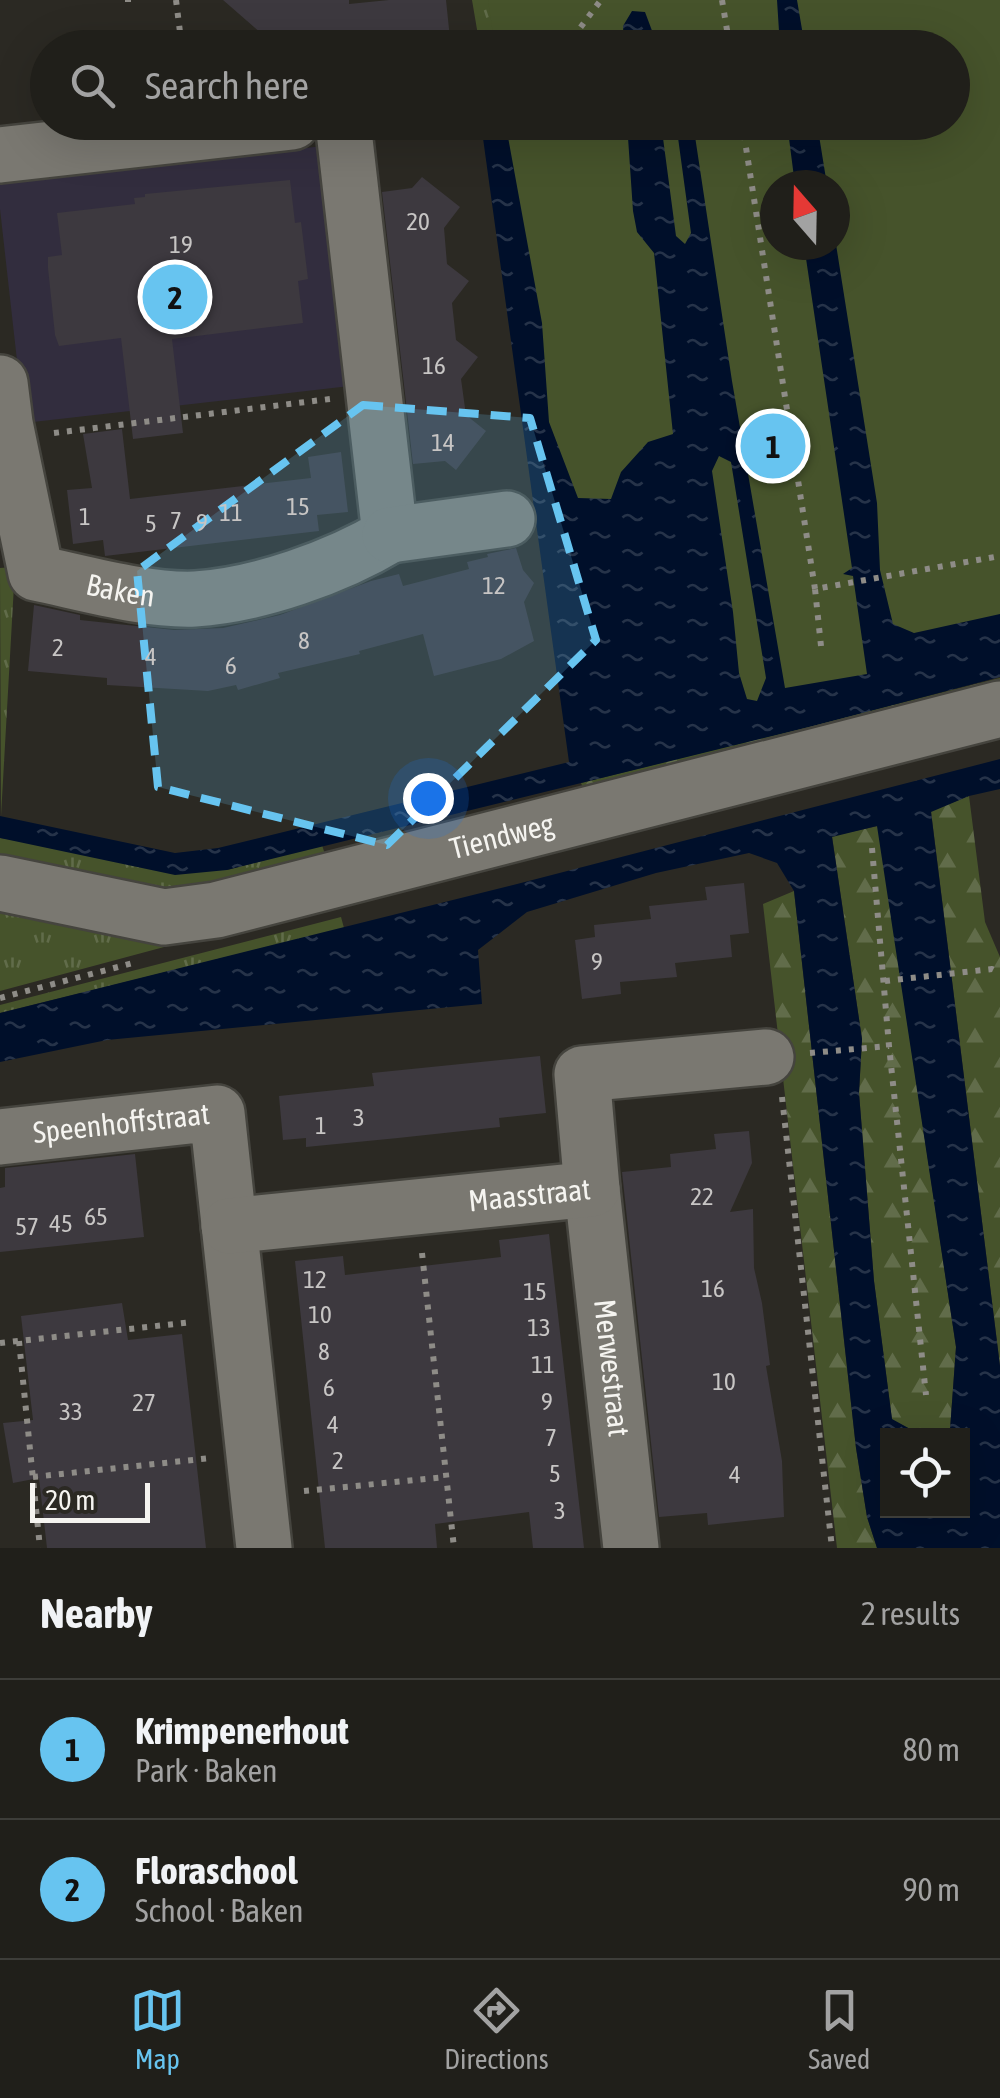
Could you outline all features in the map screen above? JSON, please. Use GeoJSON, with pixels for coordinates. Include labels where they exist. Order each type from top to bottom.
{"type":"FeatureCollection","features":[{"type":"Feature","properties":{"kind":"street"},"geometry":{"type":"LineString","coordinates":[[0,156],[137,140]]}},
{"type":"Feature","properties":{"kind":"street"},"geometry":{"type":"LineString","coordinates":[[345,140],[390,534]]}},
{"type":"Feature","properties":{"kind":"street","name":"Baken"},"geometry":{"type":"LineString","coordinates":[[0,382],[36,573],[115,590],[194,599],[285,582],[360,553],[390,534],[507,519]]}},
{"type":"Feature","properties":{"kind":"street","name":"Tiendweg"},"geometry":{"type":"LineString","coordinates":[[0,883],[164,917],[216,910],[1000,710]]}},
{"type":"Feature","properties":{"kind":"street","name":"Maasstraat"},"geometry":{"type":"LineString","coordinates":[[230,1226],[592,1189],[582,1074],[782,1068]]}},
{"type":"Feature","properties":{"kind":"street","name":"Speenhoffstraat"},"geometry":{"type":"LineString","coordinates":[[0,1137],[218,1113],[259,1499]]}},
{"type":"Feature","properties":{"kind":"street","name":"Merwestraat"},"geometry":{"type":"LineString","coordinates":[[592,1189],[631,1548]]}},
{"type":"Feature","properties":{"kind":"path"},"geometry":{"type":"LineString","coordinates":[[176,0],[180,30]]}},
{"type":"Feature","properties":{"kind":"path"},"geometry":{"type":"LineString","coordinates":[[579,30],[600,0]]}},
{"type":"Feature","properties":{"kind":"path"},"geometry":{"type":"LineString","coordinates":[[722,0],[727,30]]}},
{"type":"Feature","properties":{"kind":"path"},"geometry":{"type":"LineString","coordinates":[[745,140],[821,646]]}},
{"type":"Feature","properties":{"kind":"path"},"geometry":{"type":"LineString","coordinates":[[8,438],[372,394]]}},
{"type":"Feature","properties":{"kind":"path"},"geometry":{"type":"LineString","coordinates":[[814,589],[1000,556]]}},
{"type":"Feature","properties":{"kind":"path"},"geometry":{"type":"LineString","coordinates":[[872,848],[926,1395]]}},
{"type":"Feature","properties":{"kind":"path"},"geometry":{"type":"LineString","coordinates":[[885,981],[992,969],[1000,973]]}},
{"type":"Feature","properties":{"kind":"path"},"geometry":{"type":"LineString","coordinates":[[832,1548],[782,1068],[889,1046]]}},
{"type":"Feature","properties":{"kind":"path"},"geometry":{"type":"LineString","coordinates":[[417,1207],[454,1548]]}},
{"type":"Feature","properties":{"kind":"path"},"geometry":{"type":"LineString","coordinates":[[0,1342],[239,1317]]}},
{"type":"Feature","properties":{"kind":"path"},"geometry":{"type":"LineString","coordinates":[[19,1340],[40,1548]]}},
{"type":"Feature","properties":{"kind":"path"},"geometry":{"type":"LineString","coordinates":[[33,1477],[259,1499],[446,1477]]}},
{"type":"Feature","properties":{"kind":"highlighted area"},"geometry":{"type":"Polygon","coordinates":[[[363,405],[530,418],[596,640],[387,845],[158,787],[137,571],[363,405]]]}},
{"type":"Feature","properties":{"kind":"shaded area"},"geometry":{"type":"Polygon","coordinates":[[[323,146],[350,386],[24,423],[0,183],[323,146]]]}},
{"type":"Feature","properties":{"kind":"green space"},"geometry":{"type":"Polygon","coordinates":[[[472,0],[551,0],[528,30],[477,30],[472,0]]]}},
{"type":"Feature","properties":{"kind":"green space"},"geometry":{"type":"Polygon","coordinates":[[[488,0],[1000,0],[1000,648],[589,768],[506,140],[970,140],[970,30],[492,30],[488,0]]]}},
{"type":"Feature","properties":{"kind":"green space"},"geometry":{"type":"Polygon","coordinates":[[[15,567],[1,816],[0,568],[15,567]]]}},
{"type":"Feature","properties":{"kind":"green space"},"geometry":{"type":"Polygon","coordinates":[[[1000,678],[1000,698],[589,802],[581,783],[1000,678]]]}},
{"type":"Feature","properties":{"kind":"green space"},"geometry":{"type":"Polygon","coordinates":[[[969,796],[985,922],[1000,957],[1000,1366],[931,811],[969,796]]]}},
{"type":"Feature","properties":{"kind":"green space"},"geometry":{"type":"Polygon","coordinates":[[[878,826],[956,1347],[950,1428],[909,1428],[892,1420],[874,1281],[859,1093],[862,1039],[832,836],[878,826]]]}},
{"type":"Feature","properties":{"kind":"green space"},"geometry":{"type":"Polygon","coordinates":[[[0,838],[227,870],[322,845],[328,864],[197,897],[0,862],[0,838]]]}},
{"type":"Feature","properties":{"kind":"green space"},"geometry":{"type":"Polygon","coordinates":[[[794,891],[856,1448],[867,1517],[877,1548],[837,1548],[763,904],[794,891]]]}},
{"type":"Feature","properties":{"kind":"green space"},"geometry":{"type":"Polygon","coordinates":[[[0,906],[220,932],[0,991],[0,906]]]}},
{"type":"Feature","properties":{"kind":"green space"},"geometry":{"type":"Polygon","coordinates":[[[341,917],[344,928],[0,1013],[0,1005],[341,917]]]}},
{"type":"Feature","properties":{"kind":"water"},"geometry":{"type":"Polygon","coordinates":[[[777,0],[797,0],[802,30],[779,30],[777,0]]]}},
{"type":"Feature","properties":{"kind":"water"},"geometry":{"type":"Polygon","coordinates":[[[632,11],[645,12],[652,30],[623,30],[632,11]]]}},
{"type":"Feature","properties":{"kind":"water"},"geometry":{"type":"Polygon","coordinates":[[[483,140],[509,140],[542,323],[549,422],[578,498],[611,499],[621,472],[648,442],[673,434],[654,253],[637,232],[628,140],[663,140],[676,236],[685,244],[691,233],[678,140],[696,140],[785,688],[867,674],[853,576],[843,574],[852,568],[806,260],[838,260],[877,503],[880,570],[893,624],[914,633],[1000,614],[1000,677],[227,870],[175,875],[0,838],[0,816],[175,853],[218,848],[569,762],[483,140]],[[719,456],[712,471],[739,673],[747,699],[757,701],[766,678],[731,462],[719,456]]]}},
{"type":"Feature","properties":{"kind":"water"},"geometry":{"type":"Polygon","coordinates":[[[789,140],[820,140],[825,170],[793,170],[789,140]]]}},
{"type":"Feature","properties":{"kind":"water"},"geometry":{"type":"Polygon","coordinates":[[[1000,759],[1000,789],[969,796],[931,812],[1000,1366],[1000,1548],[877,1548],[867,1517],[856,1448],[794,891],[777,863],[749,853],[656,873],[527,912],[478,950],[482,1004],[107,1040],[0,1062],[0,1013],[1000,759]],[[877,826],[832,837],[862,1039],[859,1093],[874,1281],[892,1419],[908,1428],[880,1428],[880,1518],[970,1518],[970,1428],[950,1428],[956,1347],[877,826]]]}},
{"type":"Feature","properties":{"kind":"building"},"geometry":{"type":"Polygon","coordinates":[[[223,0],[349,0],[349,4],[446,0],[449,30],[257,30],[223,0]]]}},
{"type":"Feature","properties":{"kind":"building"},"geometry":{"type":"Polygon","coordinates":[[[422,177],[460,207],[444,228],[447,264],[469,281],[452,303],[456,340],[478,357],[461,379],[466,415],[486,431],[456,470],[445,461],[413,464],[382,192],[412,188],[422,177]]]}},
{"type":"Feature","properties":{"kind":"building"},"geometry":{"type":"Polygon","coordinates":[[[290,180],[295,223],[301,222],[308,279],[298,281],[303,323],[172,339],[183,433],[133,439],[121,338],[59,346],[55,335],[48,257],[62,255],[57,213],[135,204],[134,198],[145,194],[290,180]]]}},
{"type":"Feature","properties":{"kind":"building"},"geometry":{"type":"Polygon","coordinates":[[[122,429],[130,499],[311,478],[308,457],[341,452],[348,512],[317,515],[319,531],[105,556],[103,540],[73,544],[67,490],[92,488],[83,434],[122,429]]]}},
{"type":"Feature","properties":{"kind":"building"},"geometry":{"type":"Polygon","coordinates":[[[516,548],[523,570],[534,583],[524,602],[534,641],[501,659],[434,676],[423,634],[278,673],[280,678],[238,690],[236,685],[208,691],[107,685],[107,678],[28,671],[34,605],[80,615],[80,620],[174,630],[223,628],[280,615],[399,574],[403,586],[469,569],[467,562],[516,548]]]}},
{"type":"Feature","properties":{"kind":"building"},"geometry":{"type":"Polygon","coordinates":[[[744,883],[749,933],[730,935],[732,957],[675,963],[677,977],[620,982],[621,994],[582,999],[575,940],[595,937],[594,925],[651,919],[649,906],[707,900],[705,887],[744,883]]]}},
{"type":"Feature","properties":{"kind":"building"},"geometry":{"type":"Polygon","coordinates":[[[540,1056],[546,1113],[499,1118],[500,1127],[398,1138],[306,1147],[306,1138],[283,1140],[279,1096],[374,1086],[372,1073],[540,1056]]]}},
{"type":"Feature","properties":{"kind":"building"},"geometry":{"type":"Polygon","coordinates":[[[749,1131],[752,1163],[730,1212],[753,1209],[754,1268],[782,1461],[784,1517],[708,1525],[707,1513],[659,1517],[622,1172],[671,1167],[670,1154],[716,1149],[714,1134],[749,1131]]]}},
{"type":"Feature","properties":{"kind":"building"},"geometry":{"type":"Polygon","coordinates":[[[135,1154],[144,1237],[0,1252],[0,1188],[5,1187],[5,1168],[135,1154]]]}},
{"type":"Feature","properties":{"kind":"building"},"geometry":{"type":"Polygon","coordinates":[[[549,1234],[584,1548],[533,1548],[529,1512],[435,1524],[437,1548],[325,1548],[295,1261],[343,1256],[345,1275],[501,1257],[499,1240],[549,1234]]]}},
{"type":"Feature","properties":{"kind":"building"},"geometry":{"type":"Polygon","coordinates":[[[122,1303],[128,1340],[182,1334],[206,1548],[47,1548],[39,1478],[13,1483],[3,1423],[33,1420],[21,1316],[122,1303]]]}},
{"type":"Feature","properties":{"kind":"place","name":"Floraschool"},"geometry":{"type":"Point","coordinates":[175,297]}},
{"type":"Feature","properties":{"kind":"place","name":"Krimpenerhout"},"geometry":{"type":"Point","coordinates":[773,446]}}]}
